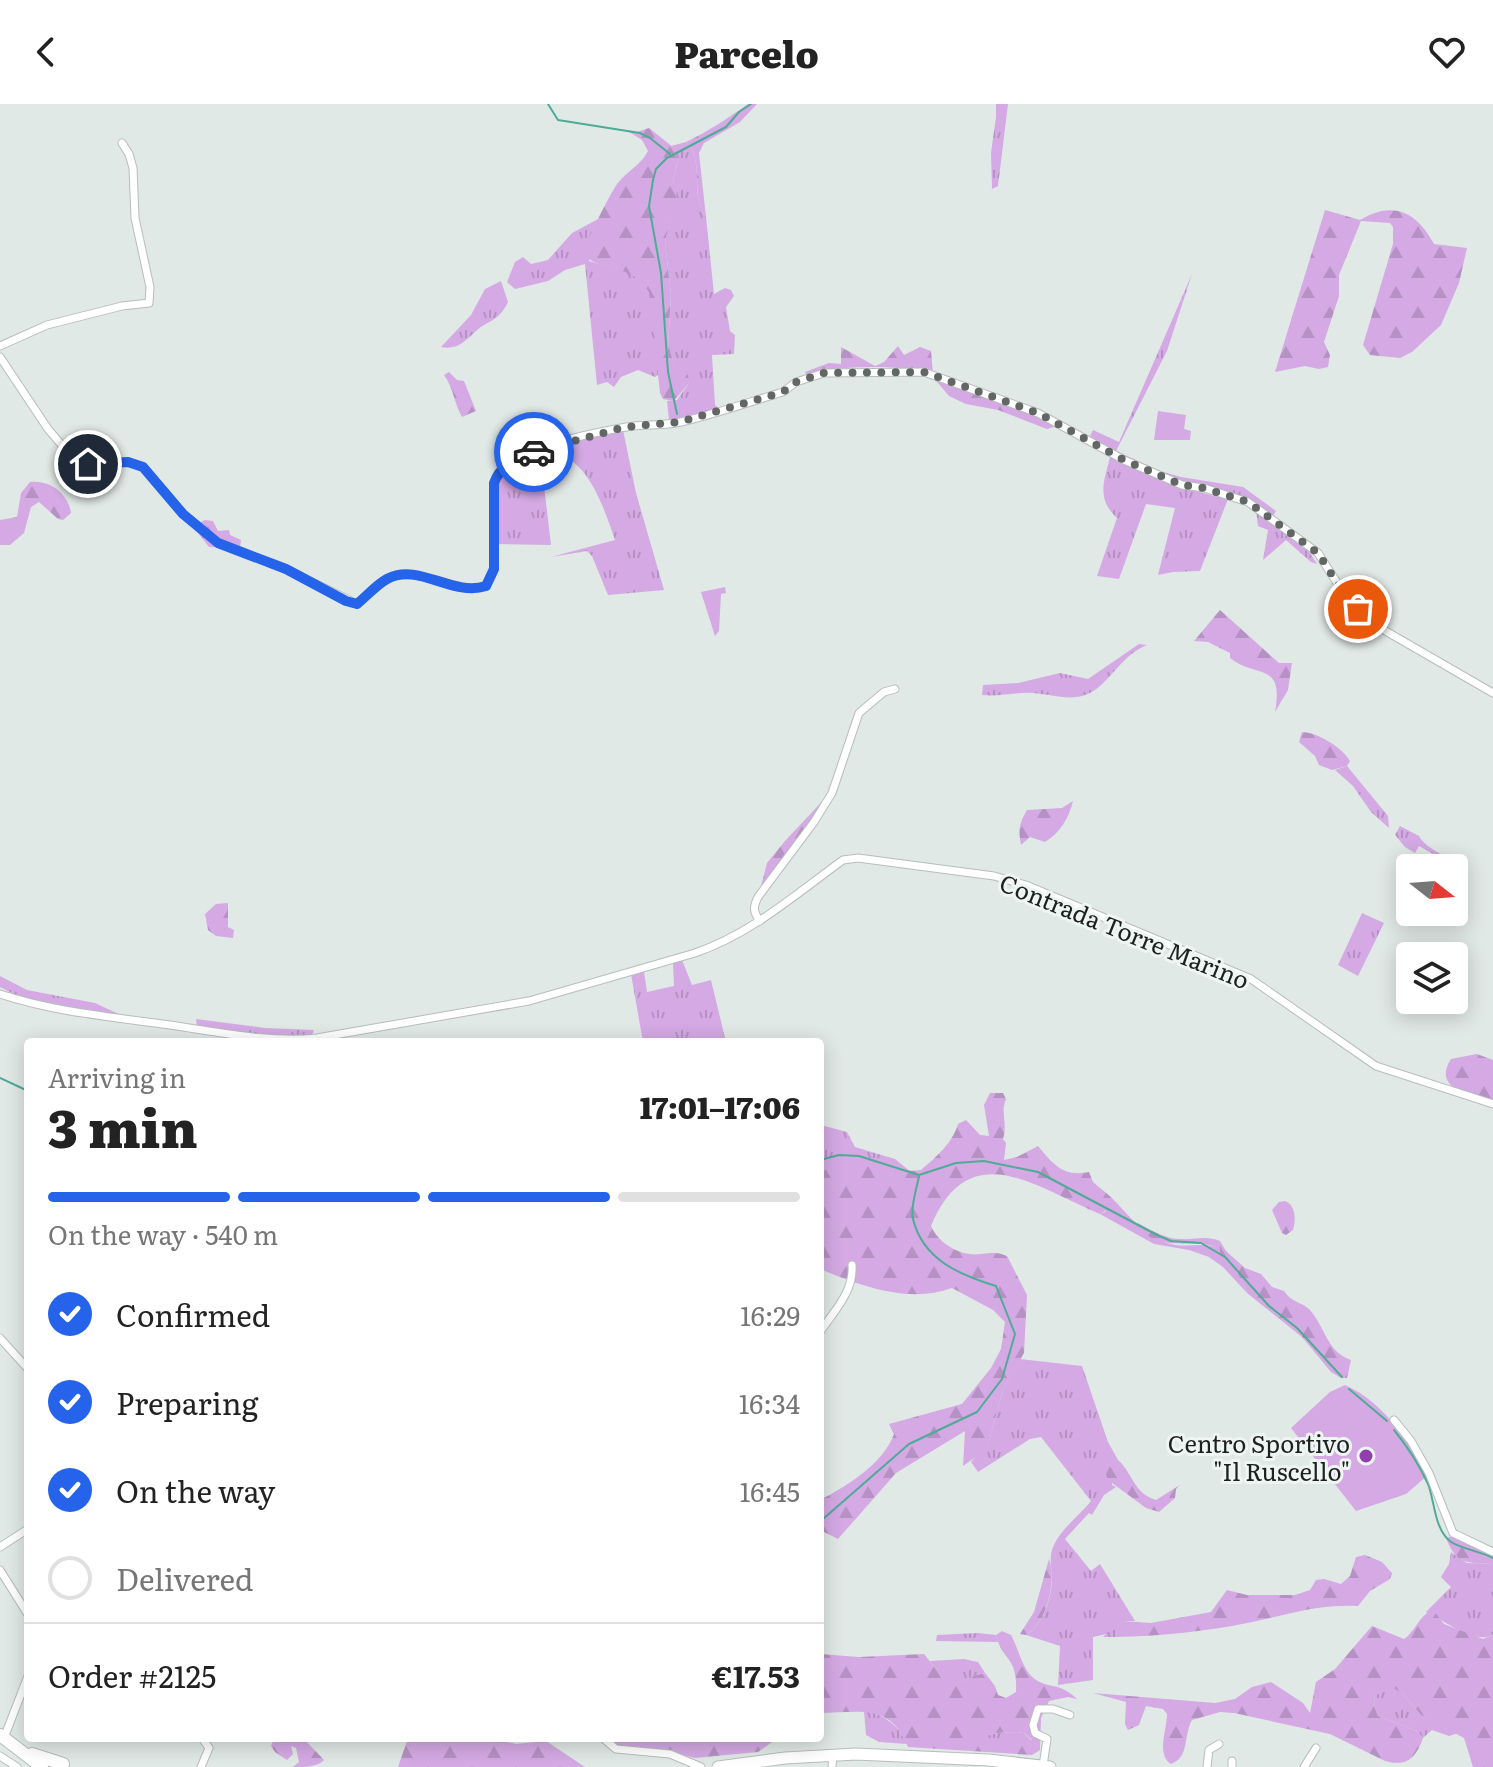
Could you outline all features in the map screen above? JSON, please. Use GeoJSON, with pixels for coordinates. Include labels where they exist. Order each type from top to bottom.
{"type":"FeatureCollection","features":[{"type":"Feature","properties":{"kind":"main road"},"geometry":{"type":"LineString","coordinates":[[2,1737],[42,1767]]}},
{"type":"Feature","properties":{"kind":"main road"},"geometry":{"type":"LineString","coordinates":[[25,1752],[64,1766]]}},
{"type":"Feature","properties":{"kind":"street"},"geometry":{"type":"LineString","coordinates":[[0,346],[47,325],[122,306],[149,303],[150,287],[135,218],[133,168],[122,143]]}},
{"type":"Feature","properties":{"kind":"street"},"geometry":{"type":"LineString","coordinates":[[0,357],[48,429],[71,456],[88,464],[128,462],[143,467],[183,514],[218,543],[286,569],[357,604],[383,581],[397,575],[411,574],[471,590],[486,586],[494,569],[494,483],[497,474],[506,465],[542,448],[625,427],[680,422],[783,392],[796,382],[824,373],[924,372],[1038,413],[1124,460],[1182,485],[1204,488],[1248,502],[1318,553],[1346,597],[1370,622],[1493,693]]}},
{"type":"Feature","properties":{"kind":"street"},"geometry":{"type":"LineString","coordinates":[[760,921],[754,914],[753,906],[832,793],[859,713],[884,692],[895,689]]}},
{"type":"Feature","properties":{"kind":"street","name":"Contrada Torre Marino"},"geometry":{"type":"LineString","coordinates":[[308,1038],[529,1001],[722,944],[760,921],[843,860],[858,858],[994,876],[1026,885],[1251,979],[1376,1066],[1493,1104]]}},
{"type":"Feature","properties":{"kind":"street","name":"Contrada Torre Marino"},"geometry":{"type":"LineString","coordinates":[[0,994],[39,1007],[268,1038]]}},
{"type":"Feature","properties":{"kind":"street"},"geometry":{"type":"LineString","coordinates":[[824,1326],[846,1295],[853,1278],[852,1265]]}},
{"type":"Feature","properties":{"kind":"street"},"geometry":{"type":"LineString","coordinates":[[0,1338],[24,1365]]}},
{"type":"Feature","properties":{"kind":"street"},"geometry":{"type":"LineString","coordinates":[[1394,1420],[1411,1441],[1429,1473],[1453,1533],[1493,1552]]}},
{"type":"Feature","properties":{"kind":"street"},"geometry":{"type":"LineString","coordinates":[[0,1547],[24,1532]]}},
{"type":"Feature","properties":{"kind":"street"},"geometry":{"type":"LineString","coordinates":[[0,1570],[24,1608]]}},
{"type":"Feature","properties":{"kind":"street"},"geometry":{"type":"LineString","coordinates":[[2,1737],[24,1685]]}},
{"type":"Feature","properties":{"kind":"street"},"geometry":{"type":"LineString","coordinates":[[718,1767],[832,1761],[1046,1766],[1047,1739],[1035,1733],[1033,1725],[1038,1709],[1053,1709],[1070,1715]]}},
{"type":"Feature","properties":{"kind":"street"},"geometry":{"type":"LineString","coordinates":[[201,1767],[209,1748],[205,1742]]}},
{"type":"Feature","properties":{"kind":"street"},"geometry":{"type":"LineString","coordinates":[[608,1742],[616,1749],[670,1754],[701,1767]]}},
{"type":"Feature","properties":{"kind":"street"},"geometry":{"type":"LineString","coordinates":[[1207,1767],[1209,1750],[1219,1744]]}},
{"type":"Feature","properties":{"kind":"street"},"geometry":{"type":"LineString","coordinates":[[1304,1767],[1316,1748]]}},
{"type":"Feature","properties":{"kind":"street"},"geometry":{"type":"LineString","coordinates":[[0,1756],[17,1767]]}},
{"type":"Feature","properties":{"kind":"green space"},"geometry":{"type":"Polygon","coordinates":[[[748,104],[757,104],[740,122],[704,143],[699,153],[706,217],[699,199],[695,159],[686,142],[748,104]]]}},
{"type":"Feature","properties":{"kind":"green space"},"geometry":{"type":"Polygon","coordinates":[[[996,104],[1008,104],[998,186],[992,189],[991,153],[996,104]]]}},
{"type":"Feature","properties":{"kind":"green space"},"geometry":{"type":"Polygon","coordinates":[[[649,128],[674,148],[678,160],[673,181],[677,194],[665,242],[671,295],[668,344],[673,361],[688,375],[689,383],[674,401],[663,399],[660,393],[649,292],[633,276],[598,264],[583,254],[617,184],[648,151],[642,140],[626,130],[637,132],[649,128]]]}},
{"type":"Feature","properties":{"kind":"green space"},"geometry":{"type":"Polygon","coordinates":[[[686,142],[695,159],[699,199],[706,217],[714,294],[725,288],[731,290],[734,296],[726,307],[730,331],[735,335],[734,354],[712,355],[715,405],[720,409],[669,420],[667,401],[677,400],[689,383],[673,361],[668,345],[671,295],[665,242],[676,195],[673,181],[678,160],[671,146],[686,142]]]}},
{"type":"Feature","properties":{"kind":"green space"},"geometry":{"type":"Polygon","coordinates":[[[1325,210],[1360,220],[1383,211],[1403,212],[1420,224],[1434,244],[1467,248],[1459,283],[1441,325],[1412,352],[1400,358],[1370,355],[1363,345],[1393,244],[1393,227],[1390,223],[1361,221],[1339,275],[1339,296],[1324,342],[1330,355],[1328,367],[1305,366],[1275,372],[1325,210]]]}},
{"type":"Feature","properties":{"kind":"green space"},"geometry":{"type":"Polygon","coordinates":[[[600,218],[593,229],[589,261],[627,272],[642,280],[650,292],[659,374],[655,377],[638,370],[621,377],[614,387],[607,382],[597,385],[585,264],[565,270],[548,281],[515,289],[507,282],[515,262],[523,257],[531,264],[548,260],[572,233],[600,218]]]}},
{"type":"Feature","properties":{"kind":"green space"},"geometry":{"type":"Polygon","coordinates":[[[1192,274],[1167,351],[1116,451],[1181,477],[1243,487],[1276,511],[1273,516],[1246,500],[1181,483],[1116,453],[1090,436],[1093,430],[1119,442],[1192,274]]]}},
{"type":"Feature","properties":{"kind":"green space"},"geometry":{"type":"Polygon","coordinates":[[[501,281],[508,302],[500,314],[460,344],[441,347],[471,315],[485,289],[501,281]]]}},
{"type":"Feature","properties":{"kind":"green space"},"geometry":{"type":"Polygon","coordinates":[[[898,346],[904,355],[920,347],[931,351],[933,373],[870,367],[834,369],[807,376],[805,372],[829,363],[841,364],[841,347],[875,366],[884,362],[898,346]]]}},
{"type":"Feature","properties":{"kind":"green space"},"geometry":{"type":"Polygon","coordinates":[[[449,372],[457,380],[464,381],[476,411],[462,417],[444,375],[449,372]]]}},
{"type":"Feature","properties":{"kind":"green space"},"geometry":{"type":"Polygon","coordinates":[[[933,377],[1061,425],[1047,429],[998,410],[966,404],[949,396],[933,377]]]}},
{"type":"Feature","properties":{"kind":"green space"},"geometry":{"type":"Polygon","coordinates":[[[1158,411],[1186,415],[1184,429],[1191,431],[1190,440],[1154,440],[1158,411]]]}},
{"type":"Feature","properties":{"kind":"green space"},"geometry":{"type":"Polygon","coordinates":[[[623,430],[636,493],[664,590],[608,595],[587,551],[551,557],[615,540],[598,496],[581,469],[556,453],[543,452],[623,430]]]}},
{"type":"Feature","properties":{"kind":"green space"},"geometry":{"type":"Polygon","coordinates":[[[540,453],[551,545],[495,544],[497,475],[540,453]]]}},
{"type":"Feature","properties":{"kind":"green space"},"geometry":{"type":"Polygon","coordinates":[[[1110,457],[1168,482],[1228,499],[1200,571],[1158,575],[1175,508],[1146,504],[1119,579],[1097,576],[1117,518],[1106,504],[1103,489],[1110,457]]]}},
{"type":"Feature","properties":{"kind":"green space"},"geometry":{"type":"Polygon","coordinates":[[[30,482],[44,483],[57,489],[66,499],[71,513],[63,520],[58,519],[39,502],[31,507],[24,533],[10,545],[0,545],[0,520],[17,517],[21,493],[30,482]]]}},
{"type":"Feature","properties":{"kind":"green space"},"geometry":{"type":"Polygon","coordinates":[[[1256,511],[1310,553],[1317,564],[1286,540],[1263,560],[1268,530],[1258,526],[1256,511]]]}},
{"type":"Feature","properties":{"kind":"green space"},"geometry":{"type":"Polygon","coordinates":[[[205,520],[213,521],[218,531],[229,530],[230,535],[241,540],[240,548],[209,547],[194,528],[205,520]]]}},
{"type":"Feature","properties":{"kind":"green space"},"geometry":{"type":"Polygon","coordinates":[[[725,587],[726,593],[721,594],[719,631],[715,636],[701,592],[725,587]]]}},
{"type":"Feature","properties":{"kind":"green space"},"geometry":{"type":"Polygon","coordinates":[[[1347,589],[1355,604],[1344,631],[1336,619],[1338,616],[1333,604],[1336,590],[1347,589]]]}},
{"type":"Feature","properties":{"kind":"green space"},"geometry":{"type":"Polygon","coordinates":[[[1220,610],[1279,663],[1292,663],[1288,690],[1275,712],[1277,696],[1272,678],[1240,664],[1230,658],[1230,653],[1208,642],[1194,641],[1220,610]]]}},
{"type":"Feature","properties":{"kind":"green space"},"geometry":{"type":"Polygon","coordinates":[[[1139,644],[1147,645],[1127,658],[1100,686],[1084,695],[982,695],[983,685],[1018,683],[1060,673],[1088,679],[1139,644]]]}},
{"type":"Feature","properties":{"kind":"green space"},"geometry":{"type":"Polygon","coordinates":[[[1302,732],[1336,746],[1350,761],[1347,766],[1332,770],[1319,765],[1315,756],[1299,742],[1302,732]]]}},
{"type":"Feature","properties":{"kind":"green space"},"geometry":{"type":"Polygon","coordinates":[[[1347,766],[1388,816],[1389,828],[1335,770],[1347,766]]]}},
{"type":"Feature","properties":{"kind":"green space"},"geometry":{"type":"Polygon","coordinates":[[[830,793],[760,890],[767,863],[830,793]]]}},
{"type":"Feature","properties":{"kind":"green space"},"geometry":{"type":"Polygon","coordinates":[[[1073,801],[1055,834],[1045,842],[1030,837],[1021,845],[1020,827],[1027,810],[1062,808],[1073,801]]]}},
{"type":"Feature","properties":{"kind":"green space"},"geometry":{"type":"Polygon","coordinates":[[[1400,826],[1419,836],[1440,854],[1433,854],[1419,846],[1415,853],[1395,835],[1400,826]]]}},
{"type":"Feature","properties":{"kind":"green space"},"geometry":{"type":"Polygon","coordinates":[[[228,903],[228,927],[234,930],[233,938],[216,936],[208,930],[205,914],[216,904],[228,903]]]}},
{"type":"Feature","properties":{"kind":"green space"},"geometry":{"type":"Polygon","coordinates":[[[1362,913],[1384,923],[1358,976],[1338,965],[1362,913]]]}},
{"type":"Feature","properties":{"kind":"green space"},"geometry":{"type":"Polygon","coordinates":[[[682,960],[692,985],[711,980],[725,1038],[642,1038],[631,974],[644,972],[647,992],[674,986],[673,963],[682,960]]]}},
{"type":"Feature","properties":{"kind":"green space"},"geometry":{"type":"Polygon","coordinates":[[[0,976],[27,990],[95,1003],[121,1015],[54,1007],[16,995],[0,987],[0,976]]]}},
{"type":"Feature","properties":{"kind":"green space"},"geometry":{"type":"Polygon","coordinates":[[[196,1019],[265,1028],[314,1030],[312,1035],[254,1034],[197,1027],[196,1019]]]}},
{"type":"Feature","properties":{"kind":"green space"},"geometry":{"type":"Polygon","coordinates":[[[1477,1054],[1493,1060],[1493,1100],[1457,1089],[1446,1078],[1451,1059],[1477,1054]]]}},
{"type":"Feature","properties":{"kind":"green space"},"geometry":{"type":"Polygon","coordinates":[[[990,1093],[1003,1093],[1006,1099],[1004,1160],[1038,1146],[1060,1168],[1072,1173],[1089,1172],[1093,1182],[1111,1197],[1110,1202],[1100,1214],[1030,1182],[985,1175],[965,1181],[947,1198],[931,1226],[939,1238],[952,1248],[966,1253],[1007,1256],[1027,1295],[1024,1353],[1003,1390],[989,1441],[980,1454],[963,1466],[965,1431],[896,1473],[838,1539],[824,1532],[824,1498],[852,1481],[882,1455],[894,1434],[889,1424],[962,1404],[991,1368],[1001,1349],[1005,1322],[993,1310],[952,1288],[902,1294],[868,1287],[824,1270],[824,1171],[834,1165],[860,1158],[886,1161],[905,1170],[921,1170],[948,1144],[958,1124],[966,1120],[980,1135],[989,1136],[984,1105],[990,1093]]]}},
{"type":"Feature","properties":{"kind":"green space"},"geometry":{"type":"Polygon","coordinates":[[[824,1126],[847,1132],[855,1147],[895,1159],[911,1172],[870,1158],[843,1162],[824,1171],[824,1126]]]}},
{"type":"Feature","properties":{"kind":"green space"},"geometry":{"type":"Polygon","coordinates":[[[1111,1197],[1140,1227],[1166,1243],[1220,1248],[1220,1254],[1236,1270],[1247,1293],[1209,1257],[1154,1244],[1100,1214],[1105,1212],[1111,1197]]]}},
{"type":"Feature","properties":{"kind":"green space"},"geometry":{"type":"Polygon","coordinates":[[[1285,1201],[1293,1209],[1295,1217],[1293,1230],[1286,1235],[1282,1233],[1272,1210],[1279,1202],[1285,1201]]]}},
{"type":"Feature","properties":{"kind":"green space"},"geometry":{"type":"Polygon","coordinates":[[[1138,1223],[1170,1238],[1220,1241],[1245,1268],[1261,1274],[1272,1287],[1284,1291],[1310,1310],[1331,1345],[1351,1360],[1347,1378],[1331,1372],[1302,1337],[1247,1293],[1236,1270],[1220,1254],[1220,1248],[1153,1239],[1138,1223]]]}},
{"type":"Feature","properties":{"kind":"green space"},"geometry":{"type":"Polygon","coordinates":[[[1020,1359],[1082,1366],[1108,1442],[1118,1460],[1113,1461],[1112,1485],[1116,1487],[1104,1495],[1092,1515],[1089,1513],[1065,1539],[1091,1571],[1100,1564],[1135,1621],[1124,1621],[1118,1625],[1116,1637],[1103,1637],[1106,1634],[1093,1637],[1093,1680],[1058,1685],[1060,1646],[1026,1635],[1037,1625],[1048,1604],[1052,1549],[1057,1539],[1091,1501],[1041,1437],[1030,1439],[978,1472],[971,1462],[989,1441],[1003,1390],[1020,1359]]]}},
{"type":"Feature","properties":{"kind":"green space","name":"Centro Sportivo \"Il Ruscello\""},"geometry":{"type":"Polygon","coordinates":[[[1345,1385],[1359,1392],[1383,1412],[1428,1475],[1406,1494],[1356,1511],[1291,1428],[1330,1392],[1345,1385]]]}},
{"type":"Feature","properties":{"kind":"green space"},"geometry":{"type":"Polygon","coordinates":[[[1113,1460],[1123,1465],[1142,1493],[1156,1500],[1180,1485],[1175,1498],[1159,1512],[1146,1508],[1108,1480],[1106,1474],[1113,1460]]]}},
{"type":"Feature","properties":{"kind":"green space"},"geometry":{"type":"Polygon","coordinates":[[[1453,1536],[1493,1554],[1493,1564],[1469,1562],[1458,1557],[1446,1538],[1453,1536]]]}},
{"type":"Feature","properties":{"kind":"green space"},"geometry":{"type":"Polygon","coordinates":[[[1451,1552],[1467,1563],[1493,1564],[1493,1635],[1477,1637],[1468,1634],[1426,1612],[1451,1587],[1441,1577],[1449,1564],[1451,1552]]]}},
{"type":"Feature","properties":{"kind":"green space"},"geometry":{"type":"Polygon","coordinates":[[[1365,1555],[1382,1562],[1392,1573],[1390,1579],[1370,1591],[1358,1606],[1315,1608],[1198,1631],[1116,1637],[1117,1626],[1123,1621],[1151,1623],[1211,1612],[1227,1590],[1247,1595],[1295,1595],[1310,1590],[1316,1580],[1341,1584],[1350,1576],[1356,1557],[1365,1555]]]}},
{"type":"Feature","properties":{"kind":"green space"},"geometry":{"type":"Polygon","coordinates":[[[1049,1559],[1052,1578],[1045,1611],[1033,1629],[1026,1635],[1020,1634],[1034,1612],[1049,1559]]]}},
{"type":"Feature","properties":{"kind":"green space"},"geometry":{"type":"Polygon","coordinates":[[[1433,1610],[1444,1624],[1483,1639],[1493,1635],[1493,1767],[1473,1767],[1464,1738],[1421,1715],[1402,1693],[1390,1686],[1375,1696],[1374,1706],[1378,1716],[1417,1731],[1423,1738],[1414,1756],[1399,1763],[1385,1761],[1330,1734],[1220,1712],[1192,1720],[1184,1751],[1171,1764],[1163,1748],[1167,1714],[1163,1709],[1146,1706],[1139,1725],[1128,1730],[1125,1724],[1126,1702],[1093,1693],[1215,1703],[1235,1699],[1252,1687],[1271,1682],[1303,1703],[1310,1713],[1316,1682],[1335,1669],[1372,1626],[1404,1639],[1433,1610]]]}},
{"type":"Feature","properties":{"kind":"green space"},"geometry":{"type":"Polygon","coordinates":[[[1002,1631],[1011,1635],[1031,1676],[1041,1683],[1065,1690],[1077,1699],[1068,1697],[1049,1701],[1041,1718],[1040,1750],[1032,1755],[908,1747],[901,1733],[883,1716],[860,1712],[824,1713],[824,1654],[859,1657],[924,1654],[947,1683],[957,1683],[985,1673],[998,1695],[1006,1698],[1016,1692],[1015,1672],[996,1635],[1002,1631]],[[1016,1732],[985,1737],[978,1744],[983,1747],[1032,1740],[1024,1733],[1016,1732]]]}},
{"type":"Feature","properties":{"kind":"green space"},"geometry":{"type":"Polygon","coordinates":[[[937,1635],[996,1635],[998,1642],[936,1641],[937,1635]]]}},
{"type":"Feature","properties":{"kind":"green space"},"geometry":{"type":"Polygon","coordinates":[[[964,1659],[978,1662],[985,1673],[947,1684],[930,1661],[964,1659]]]}},
{"type":"Feature","properties":{"kind":"green space"},"geometry":{"type":"Polygon","coordinates":[[[1390,1685],[1402,1693],[1421,1715],[1458,1733],[1449,1736],[1432,1730],[1423,1738],[1417,1731],[1378,1716],[1374,1706],[1375,1696],[1390,1685]]]}},
{"type":"Feature","properties":{"kind":"green space"},"geometry":{"type":"Polygon","coordinates":[[[869,1710],[892,1723],[907,1744],[879,1742],[866,1735],[864,1711],[869,1710]]]}},
{"type":"Feature","properties":{"kind":"green space"},"geometry":{"type":"Polygon","coordinates":[[[1024,1733],[1032,1741],[983,1747],[977,1744],[989,1735],[1024,1733]]]}},
{"type":"Feature","properties":{"kind":"green space"},"geometry":{"type":"Polygon","coordinates":[[[273,1742],[307,1742],[324,1760],[306,1767],[293,1767],[299,1762],[296,1748],[291,1746],[293,1754],[287,1760],[271,1746],[273,1742]]]}},
{"type":"Feature","properties":{"kind":"green space"},"geometry":{"type":"Polygon","coordinates":[[[407,1742],[548,1742],[585,1767],[398,1767],[407,1742]]]}},
{"type":"Feature","properties":{"kind":"green space"},"geometry":{"type":"Polygon","coordinates":[[[613,1742],[772,1742],[758,1752],[695,1758],[613,1742]]]}},
{"type":"Feature","properties":{"kind":"waterway"},"geometry":{"type":"LineString","coordinates":[[548,104],[558,120],[640,133],[670,154]]}},
{"type":"Feature","properties":{"kind":"waterway"},"geometry":{"type":"LineString","coordinates":[[677,414],[668,372],[661,273],[649,206],[653,180],[656,169],[667,158],[726,127],[751,104]]}},
{"type":"Feature","properties":{"kind":"waterway"},"geometry":{"type":"LineString","coordinates":[[0,1078],[24,1089]]}},
{"type":"Feature","properties":{"kind":"waterway"},"geometry":{"type":"LineString","coordinates":[[824,1159],[839,1155],[859,1156],[919,1175],[956,1163],[984,1161],[1038,1172],[1157,1235],[1171,1241],[1201,1243],[1225,1257],[1269,1306],[1297,1328],[1342,1377]]}},
{"type":"Feature","properties":{"kind":"waterway"},"geometry":{"type":"LineString","coordinates":[[824,1518],[909,1444],[977,1412],[1002,1379],[1015,1334],[996,1286],[957,1271],[925,1245],[912,1214],[919,1176]]}},
{"type":"Feature","properties":{"kind":"waterway"},"geometry":{"type":"LineString","coordinates":[[1349,1389],[1387,1421]]}},
{"type":"Feature","properties":{"kind":"waterway"},"geometry":{"type":"LineString","coordinates":[[1394,1430],[1424,1477],[1445,1537],[1455,1544],[1493,1558]]}},
{"type":"Feature","properties":{"kind":"way so far"},"geometry":{"type":"LineString","coordinates":[[534,452],[625,427],[680,422],[783,392],[796,382],[824,373],[924,372],[1038,413],[1124,460],[1182,485],[1204,488],[1248,502],[1318,553],[1346,597],[1358,609]]}},
{"type":"Feature","properties":{"kind":"place","name":"Centro Sportivo \"Il Ruscello\""},"geometry":{"type":"Point","coordinates":[1366,1456]}},
{"type":"Feature","properties":{"kind":"route"},"geometry":{"type":"LineString","coordinates":[[88,464],[128,462],[143,467],[183,514],[218,543],[286,569],[357,604],[383,581],[397,575],[411,574],[471,590],[486,586],[494,569],[494,483],[497,474],[506,465],[534,452]]}}]}
